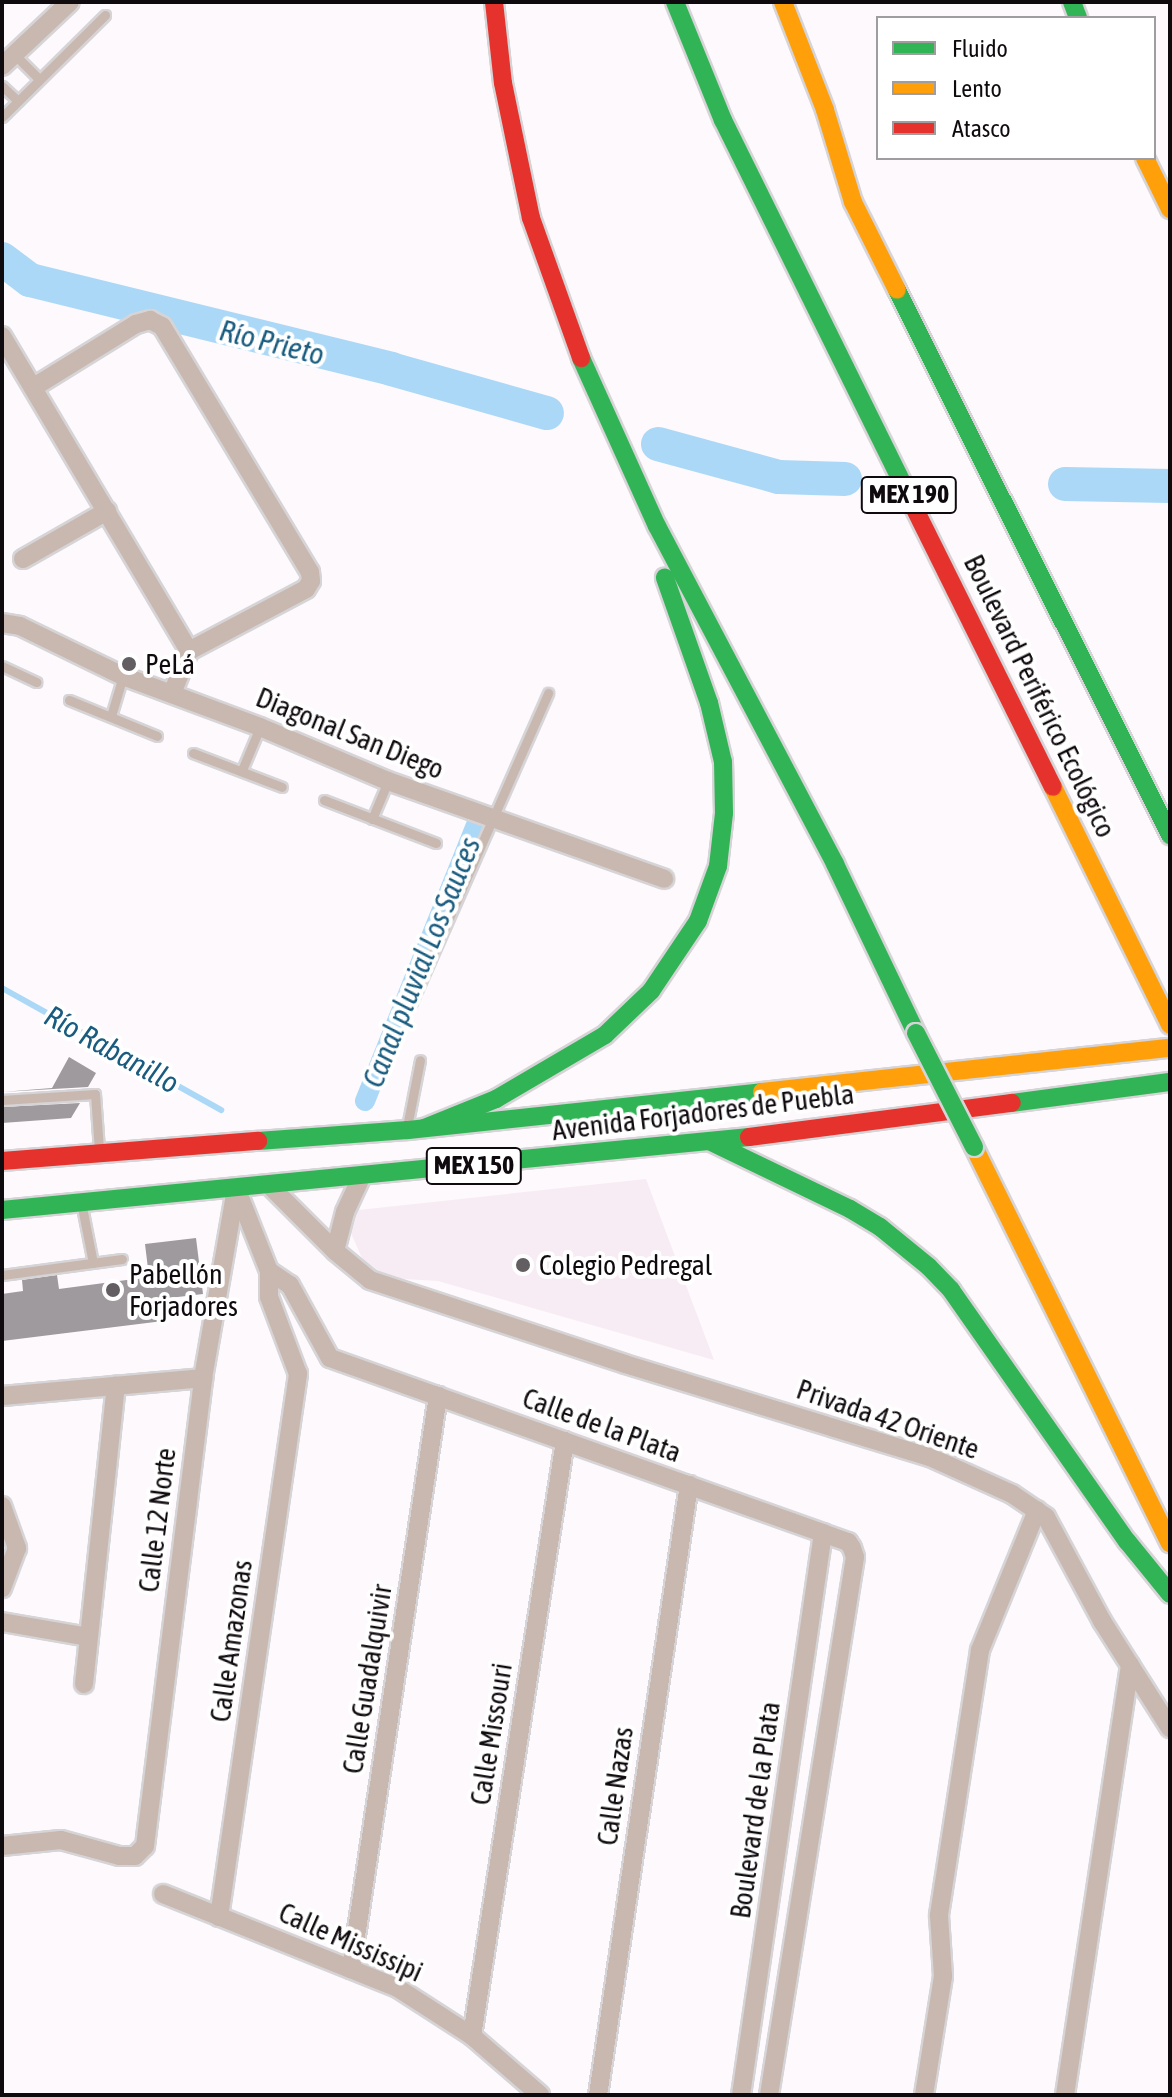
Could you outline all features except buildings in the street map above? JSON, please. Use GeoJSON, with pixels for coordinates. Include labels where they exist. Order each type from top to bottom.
{"type":"FeatureCollection","features":[{"type":"Feature","properties":{"kind":"main road"},"geometry":{"type":"LineString","coordinates":[[494,2],[503,83],[531,218],[572,337],[657,526],[835,864],[1170,1543]]}},
{"type":"Feature","properties":{"kind":"main road","name":"Boulevard Periférico Ecológico"},"geometry":{"type":"LineString","coordinates":[[675,2],[723,120],[1170,1025]]}},
{"type":"Feature","properties":{"kind":"main road","name":"Boulevard Periférico Ecológico"},"geometry":{"type":"LineString","coordinates":[[783,2],[825,110],[853,202],[1170,835]]}},
{"type":"Feature","properties":{"kind":"main road"},"geometry":{"type":"LineString","coordinates":[[1146,160],[1170,209]]}},
{"type":"Feature","properties":{"kind":"main road"},"geometry":{"type":"LineString","coordinates":[[416,1129],[496,1099],[605,1035],[635,1009],[666,972],[685,945],[709,896],[722,837],[723,762],[709,703],[665,577],[657,526]]}},
{"type":"Feature","properties":{"kind":"main road","name":"Avenida Forjadores de Puebla"},"geometry":{"type":"LineString","coordinates":[[2,1161],[416,1129],[1170,1048]]}},
{"type":"Feature","properties":{"kind":"main road","name":"Avenida Forjadores de Puebla"},"geometry":{"type":"LineString","coordinates":[[2,1210],[361,1178],[711,1142],[1170,1082]]}},
{"type":"Feature","properties":{"kind":"main road"},"geometry":{"type":"LineString","coordinates":[[711,1142],[865,1217],[929,1267],[968,1313],[1127,1541],[1170,1594]]}},
{"type":"Feature","properties":{"kind":"street"},"geometry":{"type":"LineString","coordinates":[[8,60],[70,2]]}},
{"type":"Feature","properties":{"kind":"street"},"geometry":{"type":"LineString","coordinates":[[34,387],[136,324],[150,320],[162,326],[310,572],[311,581],[306,589],[189,651],[172,694]]}},
{"type":"Feature","properties":{"kind":"street"},"geometry":{"type":"LineString","coordinates":[[2,336],[189,651]]}},
{"type":"Feature","properties":{"kind":"street"},"geometry":{"type":"LineString","coordinates":[[23,559],[107,511]]}},
{"type":"Feature","properties":{"kind":"street","name":"Diagonal San Diego"},"geometry":{"type":"LineString","coordinates":[[2,607],[11,625],[123,676],[260,727],[388,781],[664,879]]}},
{"type":"Feature","properties":{"kind":"street"},"geometry":{"type":"LineString","coordinates":[[335,1251],[345,1212],[361,1178]]}},
{"type":"Feature","properties":{"kind":"street","name":"Privada 42 Oriente"},"geometry":{"type":"LineString","coordinates":[[269,1185],[335,1251],[370,1280],[625,1364],[930,1457],[1012,1494],[1037,1510]]}},
{"type":"Feature","properties":{"kind":"street"},"geometry":{"type":"LineString","coordinates":[[236,1188],[269,1271],[269,1297],[298,1374],[330,1358],[290,1285],[269,1271]]}},
{"type":"Feature","properties":{"kind":"street","name":"Calle 12 Norte"},"geometry":{"type":"LineString","coordinates":[[2,1846],[61,1840],[119,1856],[135,1856],[145,1846],[203,1378],[236,1188]]}},
{"type":"Feature","properties":{"kind":"street","name":"Calle de la Plata"},"geometry":{"type":"LineString","coordinates":[[330,1358],[848,1542],[852,1548]]}},
{"type":"Feature","properties":{"kind":"street","name":"Calle Amazonas"},"geometry":{"type":"LineString","coordinates":[[219,1917],[298,1374]]}},
{"type":"Feature","properties":{"kind":"street"},"geometry":{"type":"LineString","coordinates":[[2,1396],[203,1378]]}},
{"type":"Feature","properties":{"kind":"street"},"geometry":{"type":"LineString","coordinates":[[84,1684],[116,1386]]}},
{"type":"Feature","properties":{"kind":"street","name":"Calle Guadalquivir"},"geometry":{"type":"LineString","coordinates":[[351,1969],[438,1396]]}},
{"type":"Feature","properties":{"kind":"street","name":"Calle Missouri"},"geometry":{"type":"LineString","coordinates":[[472,2036],[565,1441]]}},
{"type":"Feature","properties":{"kind":"street","name":"Calle Nazas"},"geometry":{"type":"LineString","coordinates":[[598,2095],[689,1485]]}},
{"type":"Feature","properties":{"kind":"street"},"geometry":{"type":"LineString","coordinates":[[2,1506],[17,1548],[2,1588]]}},
{"type":"Feature","properties":{"kind":"street"},"geometry":{"type":"LineString","coordinates":[[924,2095],[943,1976],[939,1915],[980,1650],[1037,1510],[1046,1517],[1130,1665],[1170,1728]]}},
{"type":"Feature","properties":{"kind":"street","name":"Boulevard de la Plata"},"geometry":{"type":"LineString","coordinates":[[741,2095],[823,1533]]}},
{"type":"Feature","properties":{"kind":"street","name":"Boulevard de la Plata"},"geometry":{"type":"LineString","coordinates":[[769,2095],[855,1557],[852,1548]]}},
{"type":"Feature","properties":{"kind":"street"},"geometry":{"type":"LineString","coordinates":[[2,1622],[88,1637]]}},
{"type":"Feature","properties":{"kind":"street"},"geometry":{"type":"LineString","coordinates":[[1065,2095],[1130,1665]]}},
{"type":"Feature","properties":{"kind":"street","name":"Calle Mississipi"},"geometry":{"type":"LineString","coordinates":[[163,1894],[396,1987],[472,2036],[540,2095]]}},
{"type":"Feature","properties":{"kind":"lane"},"geometry":{"type":"LineString","coordinates":[[2,117],[105,15]]}},
{"type":"Feature","properties":{"kind":"lane"},"geometry":{"type":"LineString","coordinates":[[8,60],[39,79]]}},
{"type":"Feature","properties":{"kind":"lane"},"geometry":{"type":"LineString","coordinates":[[2,86],[18,101]]}},
{"type":"Feature","properties":{"kind":"lane"},"geometry":{"type":"LineString","coordinates":[[2,666],[37,682]]}},
{"type":"Feature","properties":{"kind":"lane"},"geometry":{"type":"LineString","coordinates":[[111,716],[123,676]]}},
{"type":"Feature","properties":{"kind":"lane"},"geometry":{"type":"LineString","coordinates":[[411,1004],[548,693]]}},
{"type":"Feature","properties":{"kind":"lane"},"geometry":{"type":"LineString","coordinates":[[69,700],[157,736]]}},
{"type":"Feature","properties":{"kind":"lane"},"geometry":{"type":"LineString","coordinates":[[242,770],[260,727]]}},
{"type":"Feature","properties":{"kind":"lane"},"geometry":{"type":"LineString","coordinates":[[193,753],[282,787]]}},
{"type":"Feature","properties":{"kind":"lane"},"geometry":{"type":"LineString","coordinates":[[372,819],[388,781]]}},
{"type":"Feature","properties":{"kind":"lane"},"geometry":{"type":"LineString","coordinates":[[324,800],[436,843]]}},
{"type":"Feature","properties":{"kind":"lane"},"geometry":{"type":"LineString","coordinates":[[416,1129],[420,1060]]}},
{"type":"Feature","properties":{"kind":"lane"},"geometry":{"type":"LineString","coordinates":[[2,1100],[95,1094],[99,1154]]}},
{"type":"Feature","properties":{"kind":"lane"},"geometry":{"type":"LineString","coordinates":[[81,1202],[93,1263]]}},
{"type":"Feature","properties":{"kind":"lane"},"geometry":{"type":"LineString","coordinates":[[2,1275],[122,1259]]}},
{"type":"Feature","properties":{"kind":"shaded area","name":"Colegio Pedregal"},"geometry":{"type":"Polygon","coordinates":[[[646,1179],[714,1360],[438,1281],[387,1278],[374,1271],[362,1258],[350,1231],[349,1211],[646,1179]]]}},
{"type":"Feature","properties":{"kind":"waterway","name":"Río Prieto"},"geometry":{"type":"LineString","coordinates":[[2,259],[30,280],[391,369],[547,413]]}},
{"type":"Feature","properties":{"kind":"waterway","name":"Río Prieto"},"geometry":{"type":"LineString","coordinates":[[658,444],[779,477],[845,479]]}},
{"type":"Feature","properties":{"kind":"waterway","name":"Río Prieto"},"geometry":{"type":"LineString","coordinates":[[1065,484],[1170,486]]}},
{"type":"Feature","properties":{"kind":"waterway","name":"Canal pluvial Los Sauces"},"geometry":{"type":"LineString","coordinates":[[365,1101],[477,823]]}},
{"type":"Feature","properties":{"kind":"waterway","name":"Río Rabanillo"},"geometry":{"type":"LineString","coordinates":[[2,988],[221,1110]]}},
{"type":"Feature","properties":{"kind":"traffic: fast"},"geometry":{"type":"LineString","coordinates":[[675,2],[723,120],[903,485]]}},
{"type":"Feature","properties":{"kind":"traffic: fast"},"geometry":{"type":"LineString","coordinates":[[1072,2],[1077,16]]}},
{"type":"Feature","properties":{"kind":"traffic: fast"},"geometry":{"type":"LineString","coordinates":[[897,290],[1170,835]]}},
{"type":"Feature","properties":{"kind":"traffic: fast"},"geometry":{"type":"LineString","coordinates":[[581,358],[657,526],[835,864],[916,1033]]}},
{"type":"Feature","properties":{"kind":"traffic: fast"},"geometry":{"type":"LineString","coordinates":[[424,1128],[496,1099],[605,1035],[651,991],[698,921],[718,866],[724,813],[723,762],[709,703],[665,578]]}},
{"type":"Feature","properties":{"kind":"traffic: fast"},"geometry":{"type":"LineString","coordinates":[[916,1033],[974,1147]]}},
{"type":"Feature","properties":{"kind":"traffic: fast"},"geometry":{"type":"LineString","coordinates":[[1012,1103],[1170,1082]]}},
{"type":"Feature","properties":{"kind":"traffic: fast"},"geometry":{"type":"LineString","coordinates":[[258,1141],[408,1130],[762,1092]]}},
{"type":"Feature","properties":{"kind":"traffic: fast"},"geometry":{"type":"LineString","coordinates":[[2,1210],[749,1137]]}},
{"type":"Feature","properties":{"kind":"traffic: fast"},"geometry":{"type":"LineString","coordinates":[[711,1142],[850,1209],[880,1227],[929,1267],[951,1290],[1127,1541],[1170,1594]]}},
{"type":"Feature","properties":{"kind":"traffic: slow"},"geometry":{"type":"LineString","coordinates":[[783,2],[825,110],[853,202],[897,290]]}},
{"type":"Feature","properties":{"kind":"traffic: slow"},"geometry":{"type":"LineString","coordinates":[[1146,160],[1170,209]]}},
{"type":"Feature","properties":{"kind":"traffic: slow"},"geometry":{"type":"LineString","coordinates":[[1053,787],[1170,1025]]}},
{"type":"Feature","properties":{"kind":"traffic: slow"},"geometry":{"type":"LineString","coordinates":[[762,1092],[1170,1048]]}},
{"type":"Feature","properties":{"kind":"traffic: slow"},"geometry":{"type":"LineString","coordinates":[[974,1147],[1170,1543]]}},
{"type":"Feature","properties":{"kind":"traffic: jam"},"geometry":{"type":"LineString","coordinates":[[494,2],[503,83],[531,218],[581,358]]}},
{"type":"Feature","properties":{"kind":"traffic: jam"},"geometry":{"type":"LineString","coordinates":[[903,485],[1053,787]]}},
{"type":"Feature","properties":{"kind":"traffic: jam"},"geometry":{"type":"LineString","coordinates":[[749,1137],[1012,1103]]}},
{"type":"Feature","properties":{"kind":"traffic: jam"},"geometry":{"type":"LineString","coordinates":[[2,1161],[258,1141]]}},
{"type":"Feature","properties":{"kind":"place","name":"PeLá"},"geometry":{"type":"Point","coordinates":[129,664]}},
{"type":"Feature","properties":{"kind":"place","name":"Colegio Pedregal"},"geometry":{"type":"Point","coordinates":[523,1265]}},
{"type":"Feature","properties":{"kind":"place","name":"Pabellón Forjadores"},"geometry":{"type":"Point","coordinates":[113,1290]}}]}
